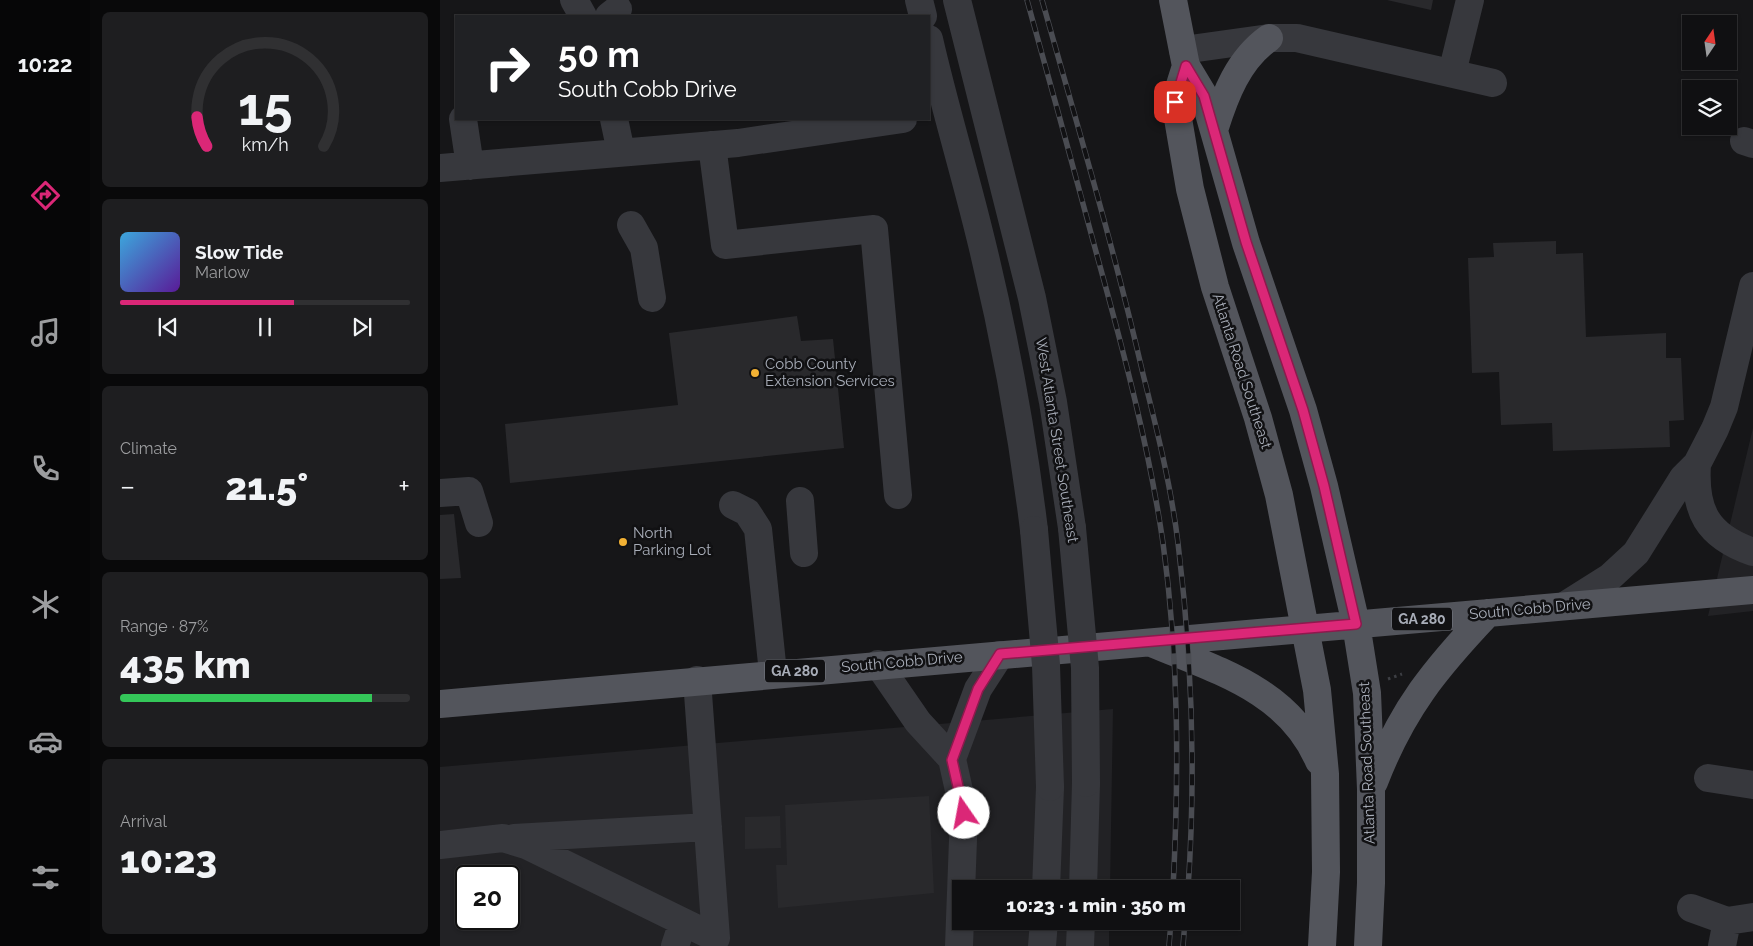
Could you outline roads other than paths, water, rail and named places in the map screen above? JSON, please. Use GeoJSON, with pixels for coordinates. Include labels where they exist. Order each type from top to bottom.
{"type":"FeatureCollection","features":[{"type":"Feature","properties":{"kind":"main road"},"geometry":{"type":"LineString","coordinates":[[1173,0],[1185,58]]}},
{"type":"Feature","properties":{"kind":"main road"},"geometry":{"type":"LineString","coordinates":[[1214,130],[1223,103],[1237,73],[1252,53],[1269,38]]}},
{"type":"Feature","properties":{"kind":"main road","name":"Atlanta Road Southeast"},"geometry":{"type":"LineString","coordinates":[[1185,58],[1204,96],[1246,242],[1303,410],[1324,486],[1356,624],[1367,693],[1371,789],[1371,883],[1368,946]]}},
{"type":"Feature","properties":{"kind":"main road","name":"Atlanta Road Southeast"},"geometry":{"type":"LineString","coordinates":[[1185,58],[1175,102],[1190,189],[1215,287],[1258,418],[1279,495],[1307,628],[1317,690],[1325,774],[1326,872],[1322,946]]}},
{"type":"Feature","properties":{"kind":"main road","name":"South Cobb Drive"},"geometry":{"type":"LineString","coordinates":[[440,704],[774,673],[1150,643],[1753,590]]}},
{"type":"Feature","properties":{"kind":"main road"},"geometry":{"type":"LineString","coordinates":[[1371,789],[1385,753],[1406,710],[1450,653],[1488,613]]}},
{"type":"Feature","properties":{"kind":"main road"},"geometry":{"type":"LineString","coordinates":[[1150,643],[1252,687],[1285,710],[1307,736],[1325,774]]}},
{"type":"Feature","properties":{"kind":"street"},"geometry":{"type":"LineString","coordinates":[[574,0],[582,15]]}},
{"type":"Feature","properties":{"kind":"street"},"geometry":{"type":"LineString","coordinates":[[919,0],[923,15]]}},
{"type":"Feature","properties":{"kind":"street","name":"West Atlanta Street Southeast"},"geometry":{"type":"LineString","coordinates":[[956,0],[984,104],[1043,346],[1072,528],[1085,668],[1086,783],[1083,880]]}},
{"type":"Feature","properties":{"kind":"street"},"geometry":{"type":"LineString","coordinates":[[1452,73],[1470,0]]}},
{"type":"Feature","properties":{"kind":"street"},"geometry":{"type":"LineString","coordinates":[[1185,58],[1269,38],[1297,38],[1492,83]]}},
{"type":"Feature","properties":{"kind":"street"},"geometry":{"type":"LineString","coordinates":[[930,48],[937,113],[980,235],[1006,350],[1023,445],[1034,530],[1046,664],[1050,786],[1046,880]]}},
{"type":"Feature","properties":{"kind":"street"},"geometry":{"type":"LineString","coordinates":[[937,113],[984,104]]}},
{"type":"Feature","properties":{"kind":"street"},"geometry":{"type":"LineString","coordinates":[[463,120],[470,166]]}},
{"type":"Feature","properties":{"kind":"street"},"geometry":{"type":"LineString","coordinates":[[614,120],[621,152]]}},
{"type":"Feature","properties":{"kind":"street"},"geometry":{"type":"LineString","coordinates":[[440,168],[712,145],[896,120]]}},
{"type":"Feature","properties":{"kind":"street"},"geometry":{"type":"LineString","coordinates":[[712,145],[725,245],[874,229],[898,495]]}},
{"type":"Feature","properties":{"kind":"street"},"geometry":{"type":"LineString","coordinates":[[631,225],[644,248],[652,298]]}},
{"type":"Feature","properties":{"kind":"street"},"geometry":{"type":"LineString","coordinates":[[1564,606],[1610,577],[1636,553],[1683,478],[1697,464],[1722,412],[1753,286]]}},
{"type":"Feature","properties":{"kind":"street"},"geometry":{"type":"LineString","coordinates":[[1697,464],[1696,491],[1704,517],[1720,536],[1753,552]]}},
{"type":"Feature","properties":{"kind":"street"},"geometry":{"type":"LineString","coordinates":[[440,493],[469,491],[479,523]]}},
{"type":"Feature","properties":{"kind":"street"},"geometry":{"type":"LineString","coordinates":[[800,501],[804,553]]}},
{"type":"Feature","properties":{"kind":"street"},"geometry":{"type":"LineString","coordinates":[[733,505],[743,509],[756,524],[759,534],[774,673]]}},
{"type":"Feature","properties":{"kind":"street"},"geometry":{"type":"LineString","coordinates":[[952,760],[978,689],[1000,654]]}},
{"type":"Feature","properties":{"kind":"street"},"geometry":{"type":"LineString","coordinates":[[878,664],[918,722],[952,760],[964,813],[958,946]]}},
{"type":"Feature","properties":{"kind":"street"},"geometry":{"type":"LineString","coordinates":[[503,838],[526,845],[679,934],[716,938],[697,680]]}},
{"type":"Feature","properties":{"kind":"street"},"geometry":{"type":"LineString","coordinates":[[1708,778],[1753,785]]}},
{"type":"Feature","properties":{"kind":"street"},"geometry":{"type":"LineString","coordinates":[[440,845],[503,838],[708,827]]}},
{"type":"Feature","properties":{"kind":"street"},"geometry":{"type":"LineString","coordinates":[[1691,908],[1734,928]]}},
{"type":"Feature","properties":{"kind":"street"},"geometry":{"type":"LineString","coordinates":[[1042,946],[1043,930]]}},
{"type":"Feature","properties":{"kind":"street"},"geometry":{"type":"LineString","coordinates":[[1080,946],[1081,930]]}},
{"type":"Feature","properties":{"kind":"railway"},"geometry":{"type":"LineString","coordinates":[[1027,0],[1126,365],[1151,471],[1163,543],[1175,673],[1177,759],[1173,880]]}},
{"type":"Feature","properties":{"kind":"railway"},"geometry":{"type":"LineString","coordinates":[[1042,0],[1120,280],[1168,479],[1175,522],[1187,629],[1192,759],[1188,880]]}},
{"type":"Feature","properties":{"kind":"railway"},"geometry":{"type":"LineString","coordinates":[[1169,946],[1170,930]]}},
{"type":"Feature","properties":{"kind":"railway"},"geometry":{"type":"LineString","coordinates":[[1183,946],[1184,930]]}},
{"type":"Feature","properties":{"kind":"place","name":"Cobb County Extension Services"},"geometry":{"type":"Point","coordinates":[755,373]}},
{"type":"Feature","properties":{"kind":"place","name":"North Parking Lot"},"geometry":{"type":"Point","coordinates":[623,542]}}]}
